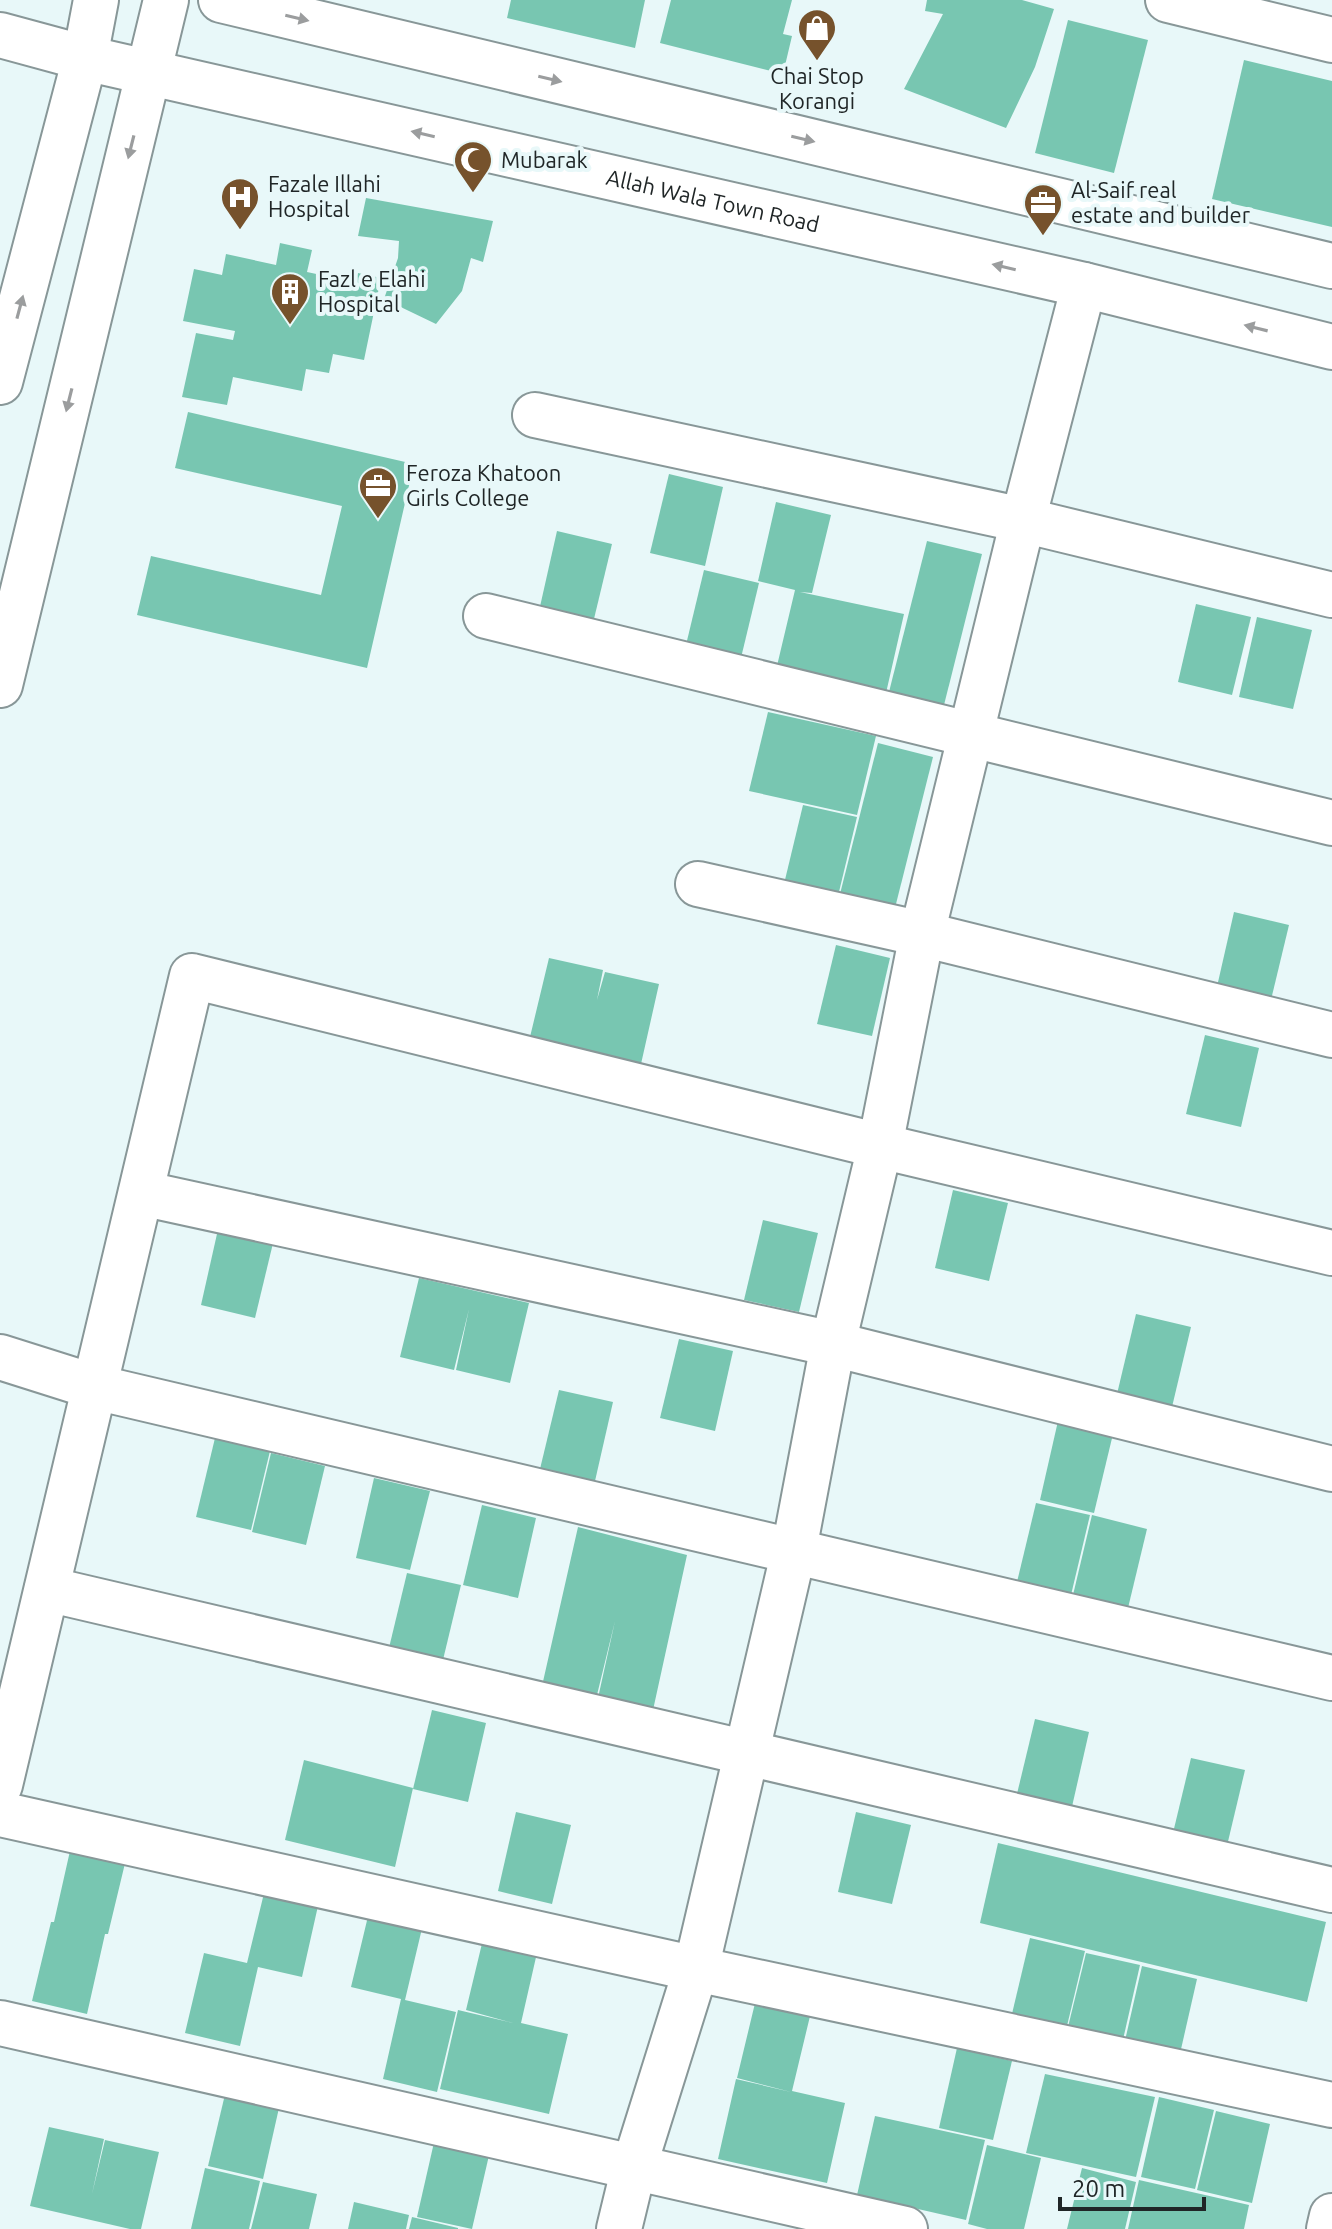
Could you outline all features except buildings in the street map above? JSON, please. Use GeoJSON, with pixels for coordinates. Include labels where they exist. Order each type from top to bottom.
{"type":"FeatureCollection","features":[{"type":"Feature","properties":{"kind":"street"},"geometry":{"type":"LineString","coordinates":[[0,382],[85,58],[96,0]]}},
{"type":"Feature","properties":{"kind":"street"},"geometry":{"type":"LineString","coordinates":[[0,685],[166,0]]}},
{"type":"Feature","properties":{"kind":"street"},"geometry":{"type":"LineString","coordinates":[[221,0],[1332,266]]}},
{"type":"Feature","properties":{"kind":"street"},"geometry":{"type":"LineString","coordinates":[[1168,0],[1332,40]]}},
{"type":"Feature","properties":{"kind":"street","name":"Allah Wala Town Road"},"geometry":{"type":"LineString","coordinates":[[0,35],[85,58],[1084,285],[1332,347]]}},
{"type":"Feature","properties":{"kind":"street"},"geometry":{"type":"LineString","coordinates":[[619,2229],[634,2167],[696,1969],[794,1550],[833,1344],[880,1146],[922,934],[1084,285]]}},
{"type":"Feature","properties":{"kind":"street"},"geometry":{"type":"LineString","coordinates":[[535,415],[1023,520],[1332,595]]}},
{"type":"Feature","properties":{"kind":"street"},"geometry":{"type":"LineString","coordinates":[[486,616],[1332,823]]}},
{"type":"Feature","properties":{"kind":"street"},"geometry":{"type":"LineString","coordinates":[[698,884],[922,934],[1332,1035]]}},
{"type":"Feature","properties":{"kind":"street"},"geometry":{"type":"LineString","coordinates":[[0,1785],[192,976],[880,1146],[1332,1253]]}},
{"type":"Feature","properties":{"kind":"street"},"geometry":{"type":"LineString","coordinates":[[141,1193],[833,1344],[1332,1469]]}},
{"type":"Feature","properties":{"kind":"street"},"geometry":{"type":"LineString","coordinates":[[0,1357],[95,1387],[1332,1678]]}},
{"type":"Feature","properties":{"kind":"street"},"geometry":{"type":"LineString","coordinates":[[47,1589],[1332,1890]]}},
{"type":"Feature","properties":{"kind":"street"},"geometry":{"type":"LineString","coordinates":[[0,1814],[696,1969],[1332,2105]]}},
{"type":"Feature","properties":{"kind":"street"},"geometry":{"type":"LineString","coordinates":[[0,2023],[905,2229]]}},
{"type":"Feature","properties":{"kind":"street"},"geometry":{"type":"LineString","coordinates":[[1329,2229],[1332,2216]]}},
{"type":"Feature","properties":{"kind":"place","name":"Chai Stop Korangi"},"geometry":{"type":"Point","coordinates":[817,62]}},
{"type":"Feature","properties":{"kind":"place","name":"Mubarak"},"geometry":{"type":"Point","coordinates":[473,194]}},
{"type":"Feature","properties":{"kind":"place","name":"Fazale Illahi Hospital"},"geometry":{"type":"Point","coordinates":[240,231]}},
{"type":"Feature","properties":{"kind":"place","name":"Al-Saif real estate and builder"},"geometry":{"type":"Point","coordinates":[1043,237]}},
{"type":"Feature","properties":{"kind":"place","name":"Fazl e Elahi Hospital"},"geometry":{"type":"Point","coordinates":[290,326]}},
{"type":"Feature","properties":{"kind":"place","name":"Feroza Khatoon Girls College"},"geometry":{"type":"Point","coordinates":[378,520]}}]}
